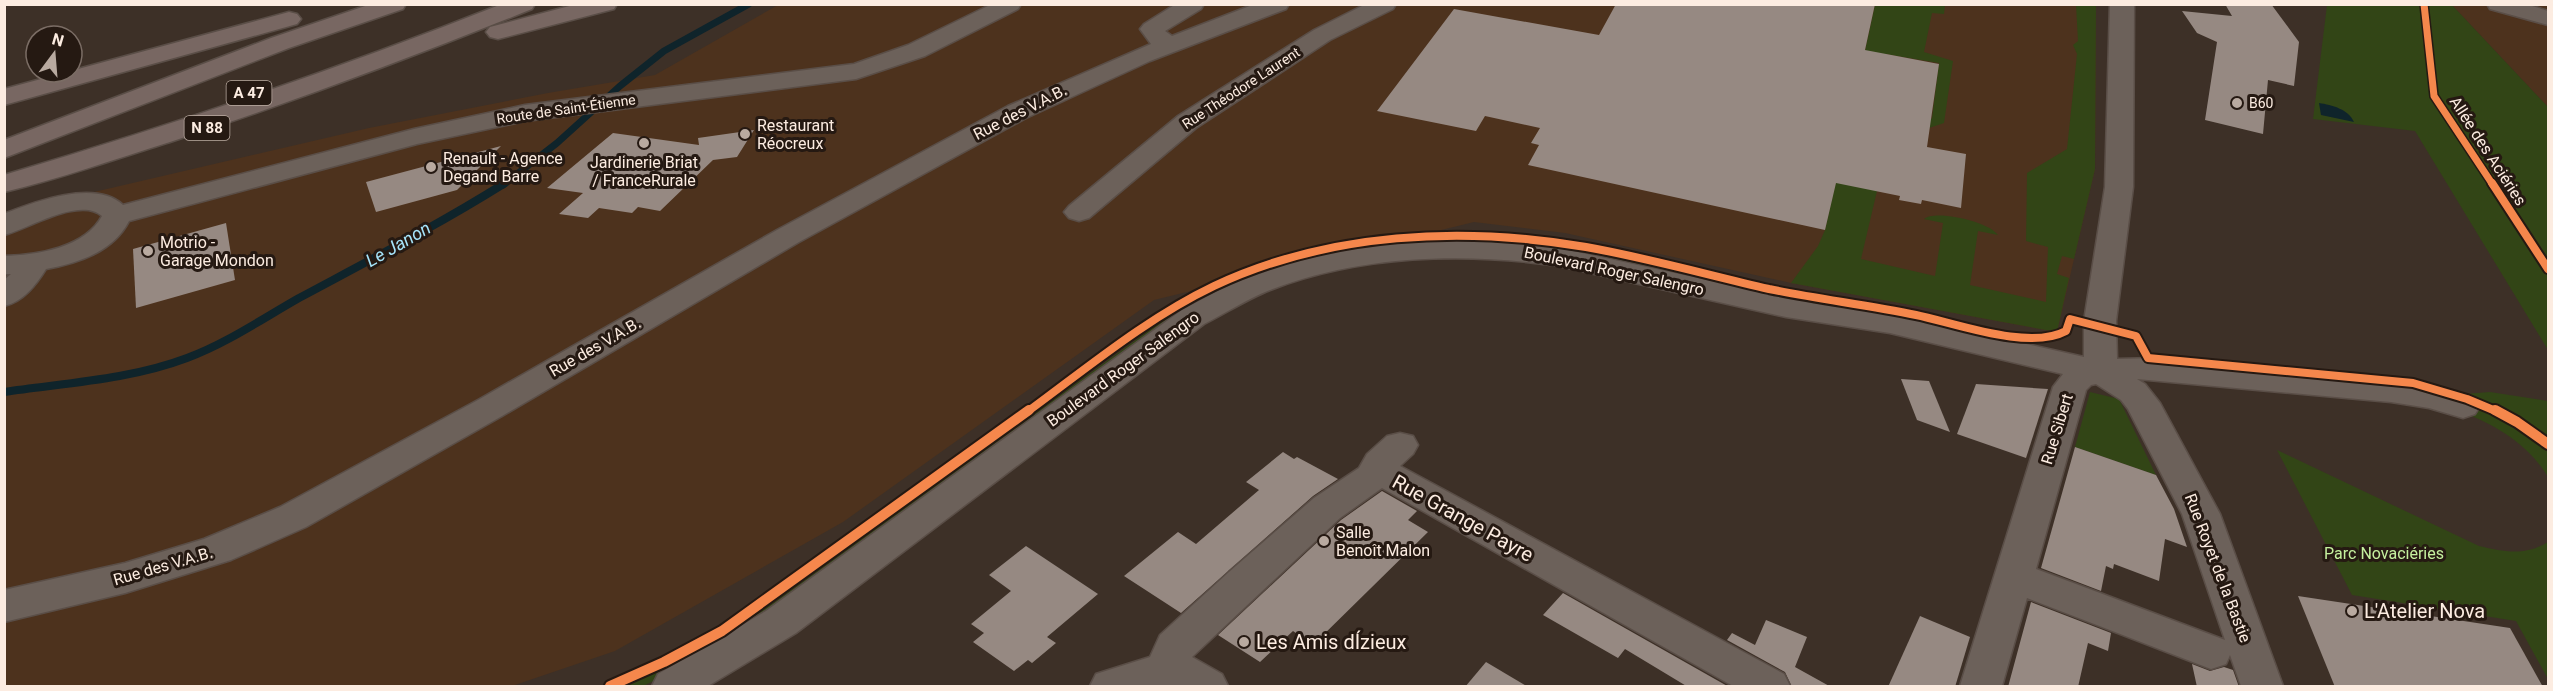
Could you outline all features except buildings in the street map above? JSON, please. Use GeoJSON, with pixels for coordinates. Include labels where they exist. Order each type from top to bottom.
{"type":"FeatureCollection","features":[{"type":"Feature","properties":{"kind":"highway"},"geometry":{"type":"LineString","coordinates":[[4,98],[343,4]]}},
{"type":"Feature","properties":{"kind":"highway"},"geometry":{"type":"LineString","coordinates":[[4,150],[289,39],[395,4]]}},
{"type":"Feature","properties":{"kind":"highway","name":"A 47"},"geometry":{"type":"LineString","coordinates":[[4,168],[278,83],[394,43],[489,4]]}},
{"type":"Feature","properties":{"kind":"highway","name":"A 47"},"geometry":{"type":"LineString","coordinates":[[98,157],[346,74],[524,4]]}},
{"type":"Feature","properties":{"kind":"highway","name":"N 88"},"geometry":{"type":"LineString","coordinates":[[4,184],[98,157],[163,142],[314,94],[456,45],[545,18],[606,4]]}},
{"type":"Feature","properties":{"kind":"street","name":"Route de Saint-Étienne"},"geometry":{"type":"LineString","coordinates":[[117,215],[414,137],[525,113],[856,71],[892,62],[924,49],[1010,4]]}},
{"type":"Feature","properties":{"kind":"street"},"geometry":{"type":"LineString","coordinates":[[1169,45],[1155,35],[1152,29],[1192,4]]}},
{"type":"Feature","properties":{"kind":"street","name":"Rue des V.A.B."},"geometry":{"type":"LineString","coordinates":[[4,606],[125,578],[217,550],[293,517],[448,432],[895,176],[1017,112],[1093,76],[1278,4]]}},
{"type":"Feature","properties":{"kind":"street","name":"Rue Théodore Laurent"},"geometry":{"type":"LineString","coordinates":[[1079,212],[1187,122],[1322,35],[1385,4]]}},
{"type":"Feature","properties":{"kind":"street"},"geometry":{"type":"LineString","coordinates":[[2122,4],[2119,187],[2101,311],[2099,353],[2101,372],[2131,368],[2148,369],[2391,391],[2429,397],[2463,406]]}},
{"type":"Feature","properties":{"kind":"street"},"geometry":{"type":"LineString","coordinates":[[2498,4],[2548,18]]}},
{"type":"Feature","properties":{"kind":"street"},"geometry":{"type":"LineString","coordinates":[[4,226],[42,210],[84,202],[101,203],[112,208],[117,215],[110,228],[93,242],[75,251],[35,263],[4,265]]}},
{"type":"Feature","properties":{"kind":"street","name":"Boulevard Roger Salengro"},"geometry":{"type":"LineString","coordinates":[[673,687],[781,622],[1193,317],[1258,284],[1336,260],[1387,252],[1440,248],[1485,249],[1559,257],[1786,307],[1890,323],[2101,372]]}},
{"type":"Feature","properties":{"kind":"street"},"geometry":{"type":"LineString","coordinates":[[4,297],[26,277],[35,263]]}},
{"type":"Feature","properties":{"kind":"street","name":"Rue Sibert"},"geometry":{"type":"LineString","coordinates":[[1981,687],[2070,387],[2080,376],[2101,372]]}},
{"type":"Feature","properties":{"kind":"street","name":"Rue Royet de la Bastie"},"geometry":{"type":"LineString","coordinates":[[2101,372],[2133,392],[2143,403],[2201,514],[2262,687]]}},
{"type":"Feature","properties":{"kind":"street"},"geometry":{"type":"LineString","coordinates":[[1372,477],[1380,463],[1401,445]]}},
{"type":"Feature","properties":{"kind":"street","name":"Rue Grange Payre"},"geometry":{"type":"LineString","coordinates":[[1168,668],[1170,655],[1175,647],[1243,583],[1327,508],[1372,477],[1382,475],[1394,477],[1769,687]]}},
{"type":"Feature","properties":{"kind":"street"},"geometry":{"type":"LineString","coordinates":[[2013,576],[2211,652]]}},
{"type":"Feature","properties":{"kind":"street"},"geometry":{"type":"LineString","coordinates":[[1111,687],[1168,668],[1181,671],[1207,687]]}},
{"type":"Feature","properties":{"kind":"shaded area"},"geometry":{"type":"Polygon","coordinates":[[[778,5],[2096,5],[2095,169],[2057,332],[1791,283],[1565,233],[1474,222],[1154,300],[843,522],[615,651],[512,686],[5,686],[4,213],[369,128],[655,75],[778,5]]]}},
{"type":"Feature","properties":{"kind":"shaded area"},"geometry":{"type":"Polygon","coordinates":[[[2452,5],[2548,5],[2548,107],[2452,5]]]}},
{"type":"Feature","properties":{"kind":"green space"},"geometry":{"type":"Polygon","coordinates":[[[1875,5],[1945,5],[1944,14],[1932,13],[1924,52],[1953,61],[1944,123],[1917,132],[1932,118],[1939,63],[1885,54],[1855,96],[1875,5]]]}},
{"type":"Feature","properties":{"kind":"green space"},"geometry":{"type":"Polygon","coordinates":[[[2076,5],[2096,5],[2095,169],[2074,259],[2062,256],[2057,274],[2069,278],[2057,332],[1791,283],[1818,246],[1825,230],[1847,132],[1877,191],[1861,259],[1935,276],[1943,223],[1924,219],[1939,215],[1962,218],[1985,226],[1998,235],[1978,231],[1970,285],[2046,302],[2048,247],[2026,241],[2027,173],[2067,149],[2077,54],[2073,45],[2078,41],[2076,5]]]}},
{"type":"Feature","properties":{"kind":"green space"},"geometry":{"type":"Polygon","coordinates":[[[2327,5],[2452,5],[2548,107],[2548,350],[2415,131],[2313,119],[2327,5]]]}},
{"type":"Feature","properties":{"kind":"green space"},"geometry":{"type":"Polygon","coordinates":[[[1438,238],[1521,242],[1563,248],[1645,263],[1768,292],[1758,292],[1536,247],[1287,265],[681,668],[643,686],[626,686],[679,661],[776,601],[1191,300],[1251,274],[1311,255],[1373,243],[1438,238]]]}},
{"type":"Feature","properties":{"kind":"green space"},"geometry":{"type":"Polygon","coordinates":[[[2090,392],[2119,399],[2156,475],[2075,447],[2090,392]]]}},
{"type":"Feature","properties":{"kind":"green space"},"geometry":{"type":"Polygon","coordinates":[[[2490,392],[2548,401],[2548,477],[2531,455],[2511,437],[2462,412],[2464,394],[2490,392]]]}},
{"type":"Feature","properties":{"kind":"green space","name":"Parc Novaciéries"},"geometry":{"type":"Polygon","coordinates":[[[2277,450],[2479,546],[2515,552],[2548,542],[2548,679],[2516,621],[2352,595],[2277,450]]]}},
{"type":"Feature","properties":{"kind":"water"},"geometry":{"type":"Polygon","coordinates":[[[2319,103],[2344,111],[2354,122],[2321,115],[2319,103]]]}},
{"type":"Feature","properties":{"kind":"waterway","name":"Le Janon"},"geometry":{"type":"LineString","coordinates":[[503,185],[557,143],[620,86],[664,51],[749,4]]}},
{"type":"Feature","properties":{"kind":"waterway","name":"Le Janon"},"geometry":{"type":"LineString","coordinates":[[4,392],[119,376],[165,365],[202,352],[429,228],[505,183]]}},
{"type":"Feature","properties":{"kind":"cycle path","name":"Allée des Aciéries"},"geometry":{"type":"LineString","coordinates":[[2424,4],[2434,96],[2548,269]]}},
{"type":"Feature","properties":{"kind":"cycle path"},"geometry":{"type":"LineString","coordinates":[[610,686],[664,662],[722,631],[1170,309],[1216,286],[1262,267],[1310,253],[1358,243],[1407,237],[1457,235],[1507,237],[1558,243],[1639,258],[1789,293],[1899,311],[1986,331],[2025,337],[2057,336],[2066,331],[2070,319],[2136,336],[2148,358],[2413,383],[2450,393],[2501,413],[2548,444]]}},
{"type":"Feature","properties":{"kind":"place","name":"B60"},"geometry":{"type":"Point","coordinates":[2237,103]}},
{"type":"Feature","properties":{"kind":"place","name":"Restaurant Réocreux"},"geometry":{"type":"Point","coordinates":[745,134]}},
{"type":"Feature","properties":{"kind":"place","name":"Jardinerie Briat / FranceRurale"},"geometry":{"type":"Point","coordinates":[644,143]}},
{"type":"Feature","properties":{"kind":"place","name":"Renault - Agence Degand Barre"},"geometry":{"type":"Point","coordinates":[431,167]}},
{"type":"Feature","properties":{"kind":"place","name":"Motrio - Garage Mondon"},"geometry":{"type":"Point","coordinates":[148,251]}},
{"type":"Feature","properties":{"kind":"place","name":"Salle Benoît Malon"},"geometry":{"type":"Point","coordinates":[1324,541]}},
{"type":"Feature","properties":{"kind":"place","name":"L'Atelier Nova"},"geometry":{"type":"Point","coordinates":[2352,611]}},
{"type":"Feature","properties":{"kind":"place","name":"Les Amis dÍzieux"},"geometry":{"type":"Point","coordinates":[1244,642]}}]}
